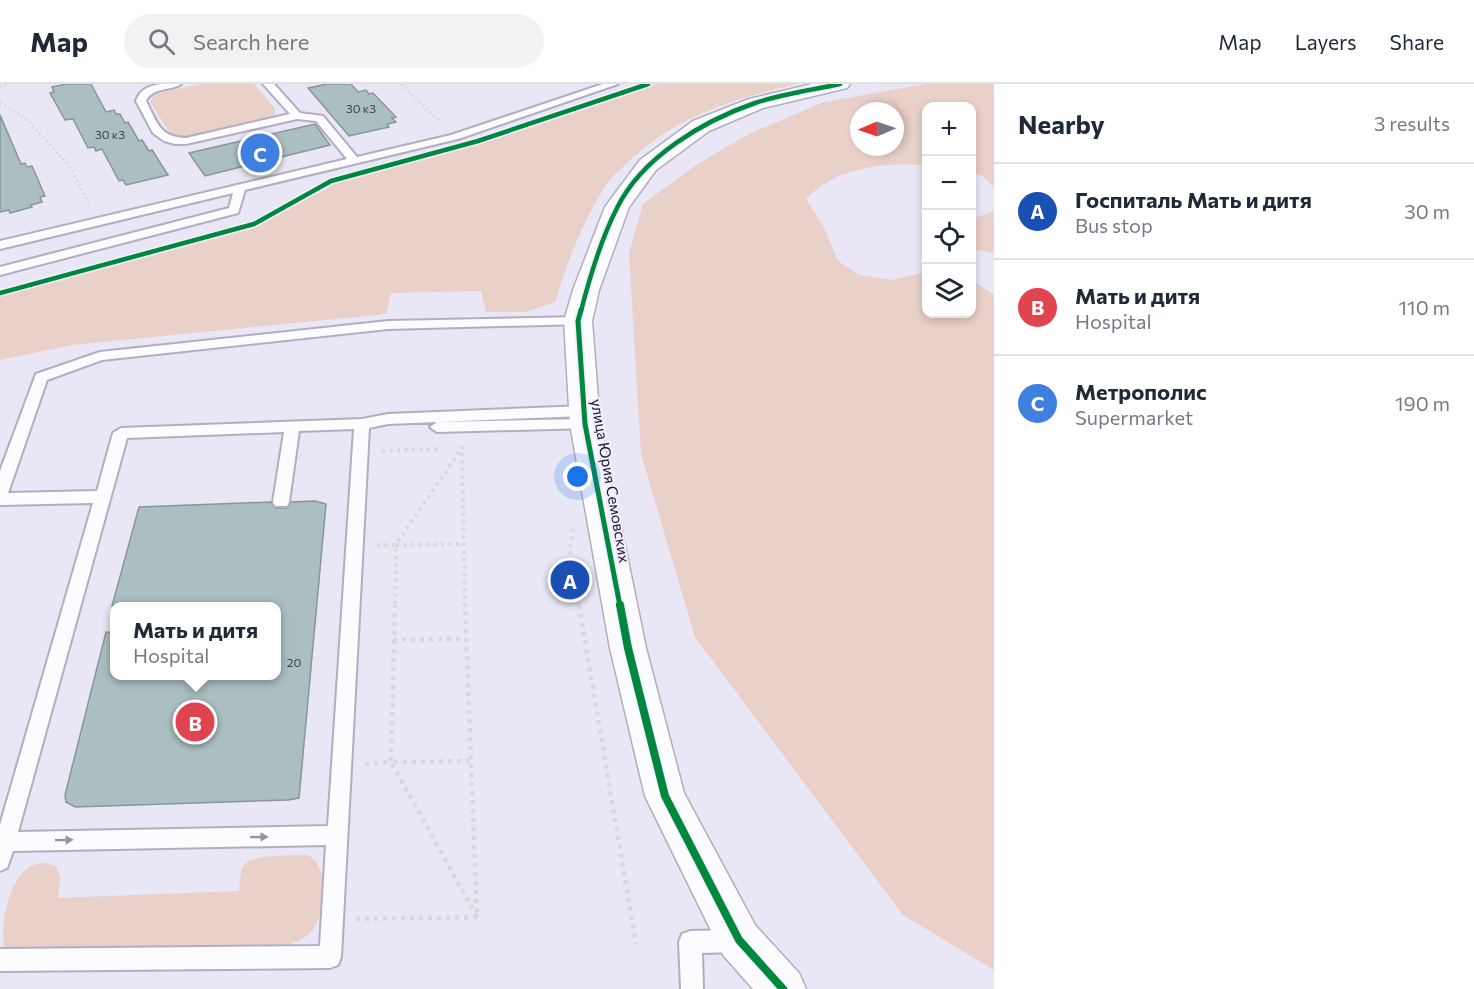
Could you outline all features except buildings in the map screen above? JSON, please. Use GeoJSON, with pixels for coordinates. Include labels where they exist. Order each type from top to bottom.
{"type":"FeatureCollection","features":[{"type":"Feature","properties":{"kind":"street","name":"улица Юрия Семовских"},"geometry":{"type":"LineString","coordinates":[[783,989],[739,940],[665,796],[628,648],[585,417],[578,321],[586,290],[617,207],[648,165],[701,126],[756,103],[840,84]]}},
{"type":"Feature","properties":{"kind":"lane"},"geometry":{"type":"LineString","coordinates":[[176,84],[152,89],[143,95],[141,101],[161,137],[172,142],[186,141],[297,116],[319,117],[355,162]]}},
{"type":"Feature","properties":{"kind":"lane"},"geometry":{"type":"LineString","coordinates":[[268,84],[297,116]]}},
{"type":"Feature","properties":{"kind":"lane"},"geometry":{"type":"LineString","coordinates":[[0,245],[454,137],[613,84]]}},
{"type":"Feature","properties":{"kind":"lane"},"geometry":{"type":"LineString","coordinates":[[0,271],[234,210],[240,188]]}},
{"type":"Feature","properties":{"kind":"lane"},"geometry":{"type":"LineString","coordinates":[[0,493],[41,377],[100,356],[388,325],[578,321]]}},
{"type":"Feature","properties":{"kind":"lane"},"geometry":{"type":"LineString","coordinates":[[337,835],[2,848],[121,433],[362,424],[388,418],[585,417]]}},
{"type":"Feature","properties":{"kind":"lane"},"geometry":{"type":"LineString","coordinates":[[362,424],[386,429],[462,427],[585,417]]}},
{"type":"Feature","properties":{"kind":"lane"},"geometry":{"type":"LineString","coordinates":[[0,960],[330,957],[362,424]]}},
{"type":"Feature","properties":{"kind":"lane"},"geometry":{"type":"LineString","coordinates":[[281,502],[292,427]]}},
{"type":"Feature","properties":{"kind":"lane"},"geometry":{"type":"LineString","coordinates":[[0,499],[102,497]]}},
{"type":"Feature","properties":{"kind":"lane"},"geometry":{"type":"LineString","coordinates":[[692,989],[690,942],[739,940]]}},
{"type":"Feature","properties":{"kind":"path"},"geometry":{"type":"LineString","coordinates":[[0,87],[8,84]]}},
{"type":"Feature","properties":{"kind":"path"},"geometry":{"type":"LineString","coordinates":[[401,84],[454,137]]}},
{"type":"Feature","properties":{"kind":"path"},"geometry":{"type":"LineString","coordinates":[[0,103],[24,117],[69,165],[98,221]]}},
{"type":"Feature","properties":{"kind":"path"},"geometry":{"type":"LineString","coordinates":[[462,427],[465,639],[477,917]]}},
{"type":"Feature","properties":{"kind":"path"},"geometry":{"type":"LineString","coordinates":[[374,452],[472,447]]}},
{"type":"Feature","properties":{"kind":"path"},"geometry":{"type":"LineString","coordinates":[[462,448],[397,543],[391,762],[477,917]]}},
{"type":"Feature","properties":{"kind":"path"},"geometry":{"type":"LineString","coordinates":[[574,517],[570,550],[636,944]]}},
{"type":"Feature","properties":{"kind":"path"},"geometry":{"type":"LineString","coordinates":[[369,545],[464,544]]}},
{"type":"Feature","properties":{"kind":"path"},"geometry":{"type":"LineString","coordinates":[[393,640],[465,639]]}},
{"type":"Feature","properties":{"kind":"path"},"geometry":{"type":"LineString","coordinates":[[359,764],[470,761]]}},
{"type":"Feature","properties":{"kind":"path"},"geometry":{"type":"LineString","coordinates":[[350,915],[358,920],[477,917]]}},
{"type":"Feature","properties":{"kind":"shaded area"},"geometry":{"type":"Polygon","coordinates":[[[201,84],[254,84],[275,109],[275,114],[271,117],[183,137],[170,133],[150,102],[155,94],[201,84]]]}},
{"type":"Feature","properties":{"kind":"shaded area"},"geometry":{"type":"Polygon","coordinates":[[[659,84],[797,84],[750,96],[705,112],[663,134],[625,165],[608,182],[590,213],[570,257],[555,302],[526,312],[486,312],[481,291],[391,293],[386,314],[72,345],[0,360],[0,296],[256,227],[335,184],[479,144],[659,84]]]}},
{"type":"Feature","properties":{"kind":"shaded area"},"geometry":{"type":"Polygon","coordinates":[[[926,84],[994,84],[994,188],[983,176],[976,174],[976,102],[922,102],[922,165],[878,166],[847,173],[832,179],[806,199],[823,226],[838,261],[859,275],[892,280],[922,273],[922,318],[976,318],[976,283],[994,295],[994,970],[903,915],[695,637],[641,454],[629,253],[643,204],[696,165],[749,134],[824,102],[926,84]]]}},
{"type":"Feature","properties":{"kind":"shaded area"},"geometry":{"type":"Polygon","coordinates":[[[994,211],[994,253],[976,250],[976,218],[994,211]]]}},
{"type":"Feature","properties":{"kind":"shaded area"},"geometry":{"type":"Polygon","coordinates":[[[307,855],[315,860],[320,869],[323,881],[322,906],[314,928],[308,935],[291,944],[15,953],[4,947],[4,924],[10,897],[15,884],[31,866],[42,863],[56,866],[60,877],[58,898],[239,891],[242,869],[254,859],[307,855]]]}},
{"type":"Feature","properties":{"kind":"cycle path"},"geometry":{"type":"LineString","coordinates":[[0,293],[254,224],[331,181],[478,141],[648,84]]}},
{"type":"Feature","properties":{"kind":"cycle path"},"geometry":{"type":"LineString","coordinates":[[783,989],[739,940],[665,796],[628,648],[585,424],[578,321],[586,290],[617,207],[648,165],[701,126],[756,103],[840,84]]}},
{"type":"Feature","properties":{"kind":"place","name":"Метрополис"},"geometry":{"type":"Point","coordinates":[260,153]}},
{"type":"Feature","properties":{"kind":"place","name":"Госпиталь Мать и дитя"},"geometry":{"type":"Point","coordinates":[570,580]}},
{"type":"Feature","properties":{"kind":"place","name":"Мать и дитя"},"geometry":{"type":"Point","coordinates":[195,722]}}]}
